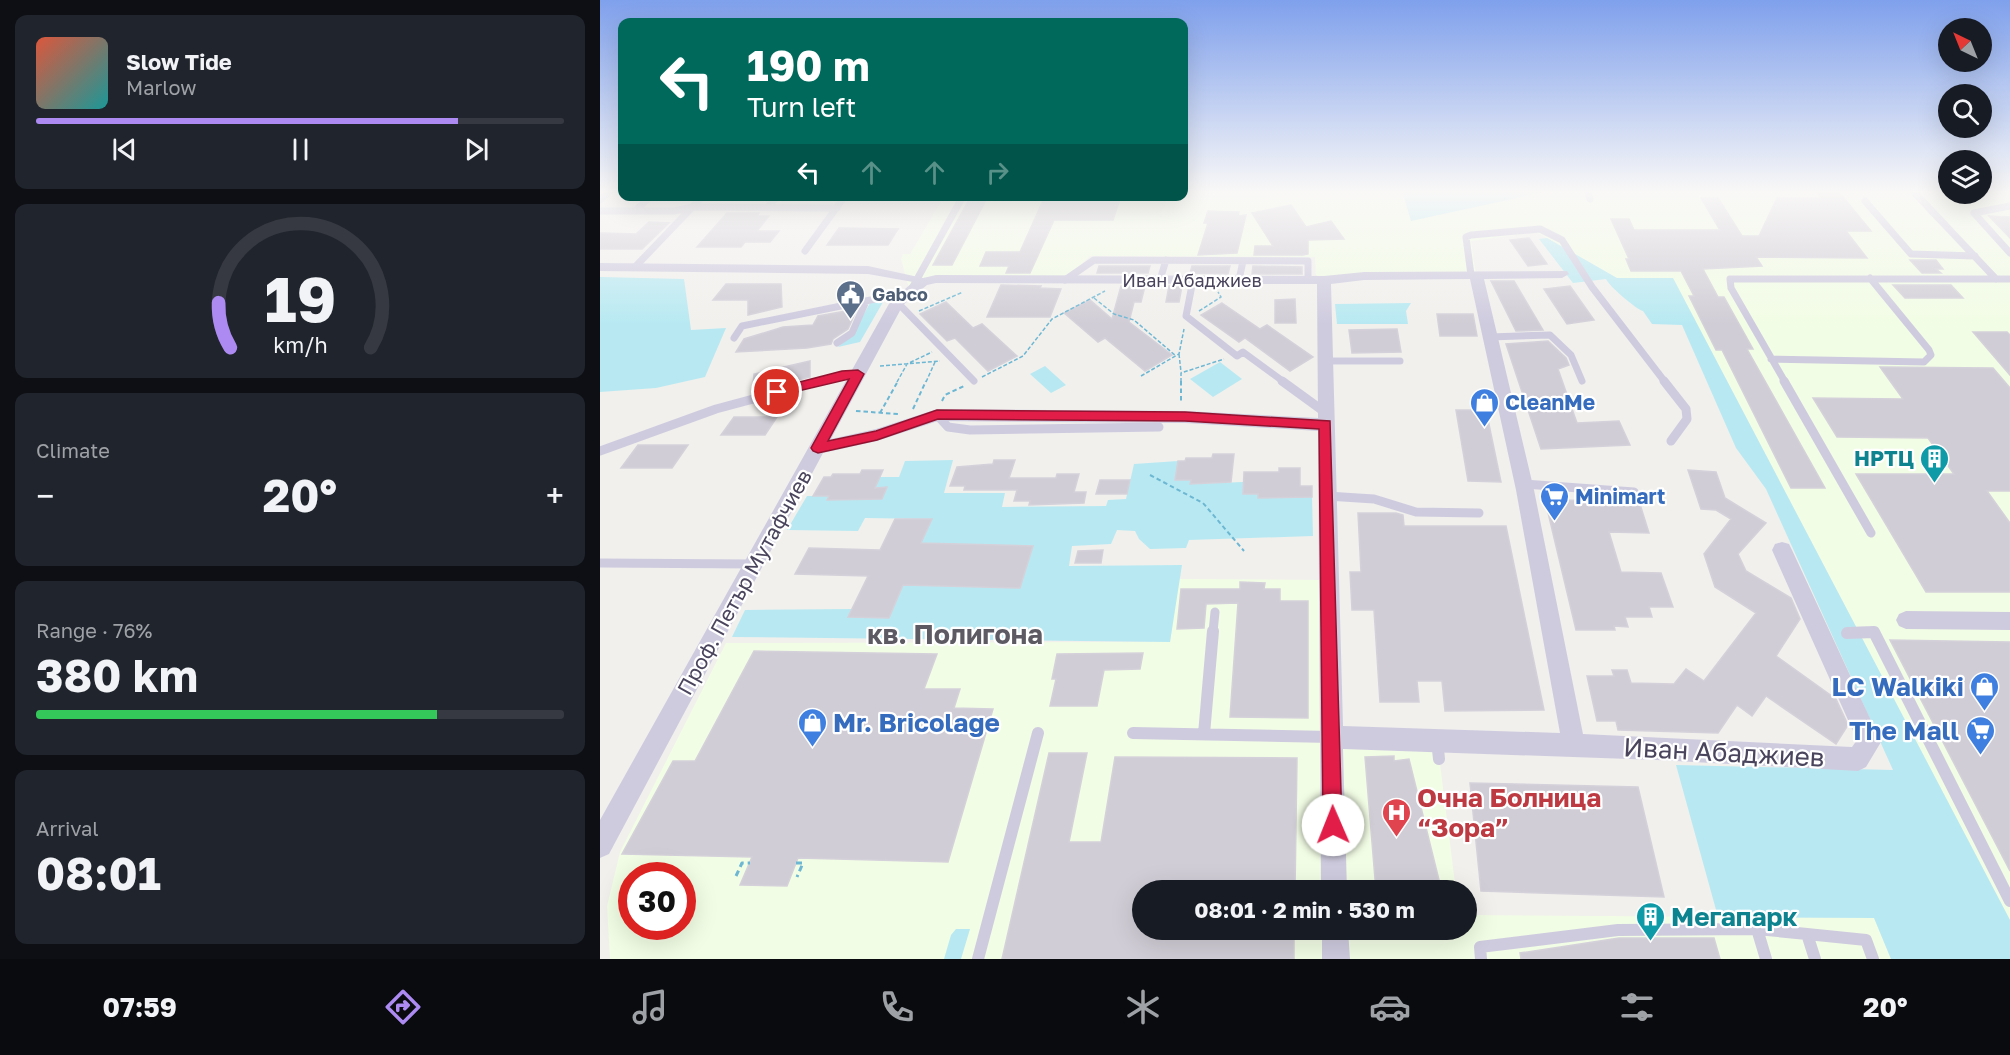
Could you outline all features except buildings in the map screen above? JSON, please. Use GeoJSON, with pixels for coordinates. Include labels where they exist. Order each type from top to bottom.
{"type":"FeatureCollection","features":[{"type":"Feature","properties":{"kind":"street"},"geometry":{"type":"LineString","coordinates":[[600,267],[868,270],[914,285]]}},
{"type":"Feature","properties":{"kind":"street","name":"Иван Абаджиев"},"geometry":{"type":"LineString","coordinates":[[914,285],[936,279],[1324,280],[1364,276],[1562,274]]}},
{"type":"Feature","properties":{"kind":"street"},"geometry":{"type":"LineString","coordinates":[[1474,275],[1524,484],[1574,745]]}},
{"type":"Feature","properties":{"kind":"street"},"geometry":{"type":"LineString","coordinates":[[1324,280],[1334,880]]}},
{"type":"Feature","properties":{"kind":"street","name":"Проф. Петър Мутафчиев"},"geometry":{"type":"LineString","coordinates":[[600,845],[897,302],[914,285]]}},
{"type":"Feature","properties":{"kind":"street"},"geometry":{"type":"LineString","coordinates":[[818,448],[877,435],[937,415],[1326,419]]}},
{"type":"Feature","properties":{"kind":"street","name":"Иван Абаджиев"},"geometry":{"type":"LineString","coordinates":[[1331,737],[1438,750],[1574,745],[1658,754],[1858,759],[1869,742],[1782,550]]}},
{"type":"Feature","properties":{"kind":"street"},"geometry":{"type":"LineString","coordinates":[[1906,620],[2010,621]]}},
{"type":"Feature","properties":{"kind":"street"},"geometry":{"type":"LineString","coordinates":[[1335,940],[1336,959]]}},
{"type":"Feature","properties":{"kind":"lane"},"geometry":{"type":"LineString","coordinates":[[635,267],[666,235]]}},
{"type":"Feature","properties":{"kind":"lane"},"geometry":{"type":"LineString","coordinates":[[805,251],[817,235]]}},
{"type":"Feature","properties":{"kind":"lane","name":"Проф. Петър Мутафчиев"},"geometry":{"type":"LineString","coordinates":[[914,285],[942,235]]}},
{"type":"Feature","properties":{"kind":"lane"},"geometry":{"type":"LineString","coordinates":[[1474,235],[1466,237],[1474,275]]}},
{"type":"Feature","properties":{"kind":"lane"},"geometry":{"type":"LineString","coordinates":[[1552,235],[1562,240],[1592,286],[1686,409],[1687,419],[1671,441]]}},
{"type":"Feature","properties":{"kind":"lane"},"geometry":{"type":"LineString","coordinates":[[1894,235],[1911,254],[1975,256]]}},
{"type":"Feature","properties":{"kind":"lane"},"geometry":{"type":"LineString","coordinates":[[1955,235],[1996,279]]}},
{"type":"Feature","properties":{"kind":"lane"},"geometry":{"type":"LineString","coordinates":[[1994,235],[2010,253]]}},
{"type":"Feature","properties":{"kind":"lane"},"geometry":{"type":"LineString","coordinates":[[1065,280],[1094,260],[1166,260],[1308,261],[1308,280]]}},
{"type":"Feature","properties":{"kind":"lane"},"geometry":{"type":"LineString","coordinates":[[1160,280],[1166,260]]}},
{"type":"Feature","properties":{"kind":"lane"},"geometry":{"type":"LineString","coordinates":[[1239,280],[1243,261]]}},
{"type":"Feature","properties":{"kind":"lane"},"geometry":{"type":"LineString","coordinates":[[1871,533],[1731,288],[1730,279],[1740,277],[2010,279]]}},
{"type":"Feature","properties":{"kind":"lane"},"geometry":{"type":"LineString","coordinates":[[1771,359],[1924,362],[1928,359],[1931,355],[1929,350],[1870,278]]}},
{"type":"Feature","properties":{"kind":"lane"},"geometry":{"type":"LineString","coordinates":[[1193,280],[1186,316],[1237,356],[1243,352],[1326,419]]}},
{"type":"Feature","properties":{"kind":"lane"},"geometry":{"type":"LineString","coordinates":[[734,338],[742,326],[866,301],[914,285]]}},
{"type":"Feature","properties":{"kind":"lane"},"geometry":{"type":"LineString","coordinates":[[837,343],[852,333],[866,301]]}},
{"type":"Feature","properties":{"kind":"lane"},"geometry":{"type":"LineString","coordinates":[[897,302],[974,381]]}},
{"type":"Feature","properties":{"kind":"lane"},"geometry":{"type":"LineString","coordinates":[[1490,337],[1550,335],[1556,338],[1581,371],[1582,381]]}},
{"type":"Feature","properties":{"kind":"lane"},"geometry":{"type":"LineString","coordinates":[[1325,360],[1400,361]]}},
{"type":"Feature","properties":{"kind":"lane"},"geometry":{"type":"LineString","coordinates":[[600,451],[635,436],[755,397],[860,371]]}},
{"type":"Feature","properties":{"kind":"lane"},"geometry":{"type":"LineString","coordinates":[[937,415],[948,427],[970,429],[1159,427]]}},
{"type":"Feature","properties":{"kind":"lane"},"geometry":{"type":"LineString","coordinates":[[1524,484],[1634,492]]}},
{"type":"Feature","properties":{"kind":"lane"},"geometry":{"type":"LineString","coordinates":[[1327,496],[1374,499],[1416,512],[1479,513]]}},
{"type":"Feature","properties":{"kind":"lane"},"geometry":{"type":"LineString","coordinates":[[600,563],[753,564]]}},
{"type":"Feature","properties":{"kind":"lane"},"geometry":{"type":"LineString","coordinates":[[1204,734],[1215,612]]}},
{"type":"Feature","properties":{"kind":"lane"},"geometry":{"type":"LineString","coordinates":[[1847,633],[1874,632],[2010,901]]}},
{"type":"Feature","properties":{"kind":"lane"},"geometry":{"type":"LineString","coordinates":[[978,959],[1038,733]]}},
{"type":"Feature","properties":{"kind":"lane"},"geometry":{"type":"LineString","coordinates":[[1133,733],[1331,737]]}},
{"type":"Feature","properties":{"kind":"lane"},"geometry":{"type":"LineString","coordinates":[[1756,929],[1766,959]]}},
{"type":"Feature","properties":{"kind":"lane"},"geometry":{"type":"LineString","coordinates":[[1481,959],[1480,947],[1618,930],[1756,929],[1866,940],[1873,959]]}},
{"type":"Feature","properties":{"kind":"lane"},"geometry":{"type":"LineString","coordinates":[[1807,934],[1815,959]]}},
{"type":"Feature","properties":{"kind":"path"},"geometry":{"type":"LineString","coordinates":[[936,362],[911,414],[937,415],[945,395],[1023,356],[1052,319],[1105,293],[1108,280]]}},
{"type":"Feature","properties":{"kind":"path"},"geometry":{"type":"LineString","coordinates":[[1185,417],[1182,408],[1178,355],[1186,316],[1215,303],[1221,297]]}},
{"type":"Feature","properties":{"kind":"path"},"geometry":{"type":"LineString","coordinates":[[911,315],[949,298]]}},
{"type":"Feature","properties":{"kind":"path"},"geometry":{"type":"LineString","coordinates":[[1094,298],[1114,314],[1134,320],[1178,355]]}},
{"type":"Feature","properties":{"kind":"path"},"geometry":{"type":"LineString","coordinates":[[880,413],[907,364],[942,348]]}},
{"type":"Feature","properties":{"kind":"path"},"geometry":{"type":"LineString","coordinates":[[1181,373],[1220,362],[1234,353]]}},
{"type":"Feature","properties":{"kind":"path"},"geometry":{"type":"LineString","coordinates":[[1141,376],[1178,355]]}},
{"type":"Feature","properties":{"kind":"path"},"geometry":{"type":"LineString","coordinates":[[860,371],[954,360]]}},
{"type":"Feature","properties":{"kind":"path"},"geometry":{"type":"LineString","coordinates":[[839,409],[901,414]]}},
{"type":"Feature","properties":{"kind":"path"},"geometry":{"type":"LineString","coordinates":[[1150,476],[1203,503],[1244,550]]}},
{"type":"Feature","properties":{"kind":"path"},"geometry":{"type":"LineString","coordinates":[[736,876],[741,862],[750,863]]}},
{"type":"Feature","properties":{"kind":"path"},"geometry":{"type":"LineString","coordinates":[[796,863],[803,863],[797,877]]}},
{"type":"Feature","properties":{"kind":"shaded area"},"geometry":{"type":"Polygon","coordinates":[[[921,235],[1516,235],[1471,241],[1476,275],[1324,280],[1316,275],[1315,257],[1090,256],[1065,280],[936,279],[910,292],[901,259],[903,254],[910,254],[921,235]]]}},
{"type":"Feature","properties":{"kind":"shaded area"},"geometry":{"type":"Polygon","coordinates":[[[1541,235],[2010,235],[2010,920],[1673,278],[1617,278],[1541,235]]]}},
{"type":"Feature","properties":{"kind":"shaded area"},"geometry":{"type":"Polygon","coordinates":[[[1547,238],[1617,278],[1673,278],[2010,920],[2010,959],[1891,959],[1874,918],[1718,917],[1676,765],[1893,770],[1766,489],[1736,448],[1682,325],[1652,324],[1643,311],[1623,297],[1606,279],[1573,283],[1539,239],[1547,238]]]}},
{"type":"Feature","properties":{"kind":"shaded area"},"geometry":{"type":"Polygon","coordinates":[[[600,277],[684,279],[691,330],[726,328],[705,377],[656,388],[600,392],[600,277]]]}},
{"type":"Feature","properties":{"kind":"shaded area"},"geometry":{"type":"Polygon","coordinates":[[[883,302],[860,342],[838,347],[852,335],[870,303],[883,302]]]}},
{"type":"Feature","properties":{"kind":"shaded area"},"geometry":{"type":"Polygon","coordinates":[[[1411,303],[1406,311],[1408,324],[1337,324],[1335,304],[1411,303]]]}},
{"type":"Feature","properties":{"kind":"shaded area"},"geometry":{"type":"Polygon","coordinates":[[[1220,362],[1242,379],[1213,397],[1190,379],[1220,362]]]}},
{"type":"Feature","properties":{"kind":"shaded area"},"geometry":{"type":"Polygon","coordinates":[[[1045,366],[1066,385],[1051,393],[1030,374],[1045,366]]]}},
{"type":"Feature","properties":{"kind":"shaded area"},"geometry":{"type":"Polygon","coordinates":[[[953,460],[944,493],[1005,493],[1002,507],[1106,506],[1108,500],[1126,499],[1134,464],[1178,461],[1175,480],[1191,480],[1190,484],[1243,482],[1243,494],[1258,494],[1258,498],[1312,497],[1313,536],[1189,540],[1186,548],[1150,549],[1139,539],[1135,531],[1117,530],[1111,544],[1072,546],[1069,566],[1182,565],[1170,642],[732,637],[745,610],[852,609],[849,617],[889,618],[903,585],[1020,588],[1033,546],[921,543],[931,519],[865,518],[858,531],[787,530],[807,496],[829,496],[828,500],[858,500],[887,488],[875,487],[880,477],[899,477],[905,461],[953,460]]]}},
{"type":"Feature","properties":{"kind":"shaded area"},"geometry":{"type":"Polygon","coordinates":[[[1179,579],[1328,580],[1331,737],[1437,740],[1455,880],[1132,880],[1132,940],[1477,940],[1477,915],[1874,918],[1891,959],[610,959],[607,906],[620,852],[726,643],[1170,642],[1179,579]]]}},
{"type":"Feature","properties":{"kind":"shaded area"},"geometry":{"type":"Polygon","coordinates":[[[956,929],[970,929],[961,959],[944,959],[951,935],[956,929]]]}},
{"type":"Feature","properties":{"kind":"place","name":"Gabco"},"geometry":{"type":"Point","coordinates":[851,320]}},
{"type":"Feature","properties":{"kind":"place","name":"CleanMe"},"geometry":{"type":"Point","coordinates":[1484,428]}},
{"type":"Feature","properties":{"kind":"place","name":"НРТЦ"},"geometry":{"type":"Point","coordinates":[1935,484]}},
{"type":"Feature","properties":{"kind":"place","name":"Minimart"},"geometry":{"type":"Point","coordinates":[1554,522]}},
{"type":"Feature","properties":{"kind":"place","name":"LC Walkiki"},"geometry":{"type":"Point","coordinates":[1985,712]}},
{"type":"Feature","properties":{"kind":"place","name":"Mr. Bricolage"},"geometry":{"type":"Point","coordinates":[812,748]}},
{"type":"Feature","properties":{"kind":"place","name":"The Mall"},"geometry":{"type":"Point","coordinates":[1980,756]}},
{"type":"Feature","properties":{"kind":"place","name":"Очна Болница “Зора”"},"geometry":{"type":"Point","coordinates":[1396,838]}},
{"type":"Feature","properties":{"kind":"place","name":"Мегапарк"},"geometry":{"type":"Point","coordinates":[1650,942]}},
{"type":"Feature","properties":{"kind":"district","name":"кв. Полигона"},"geometry":{"type":"Point","coordinates":[955,634]}},
{"type":"Feature","properties":{"kind":"route"},"geometry":{"type":"LineString","coordinates":[[777,392],[842,375],[858,374],[818,448],[877,435],[937,415],[1185,417],[1326,424],[1333,825]]}}]}
